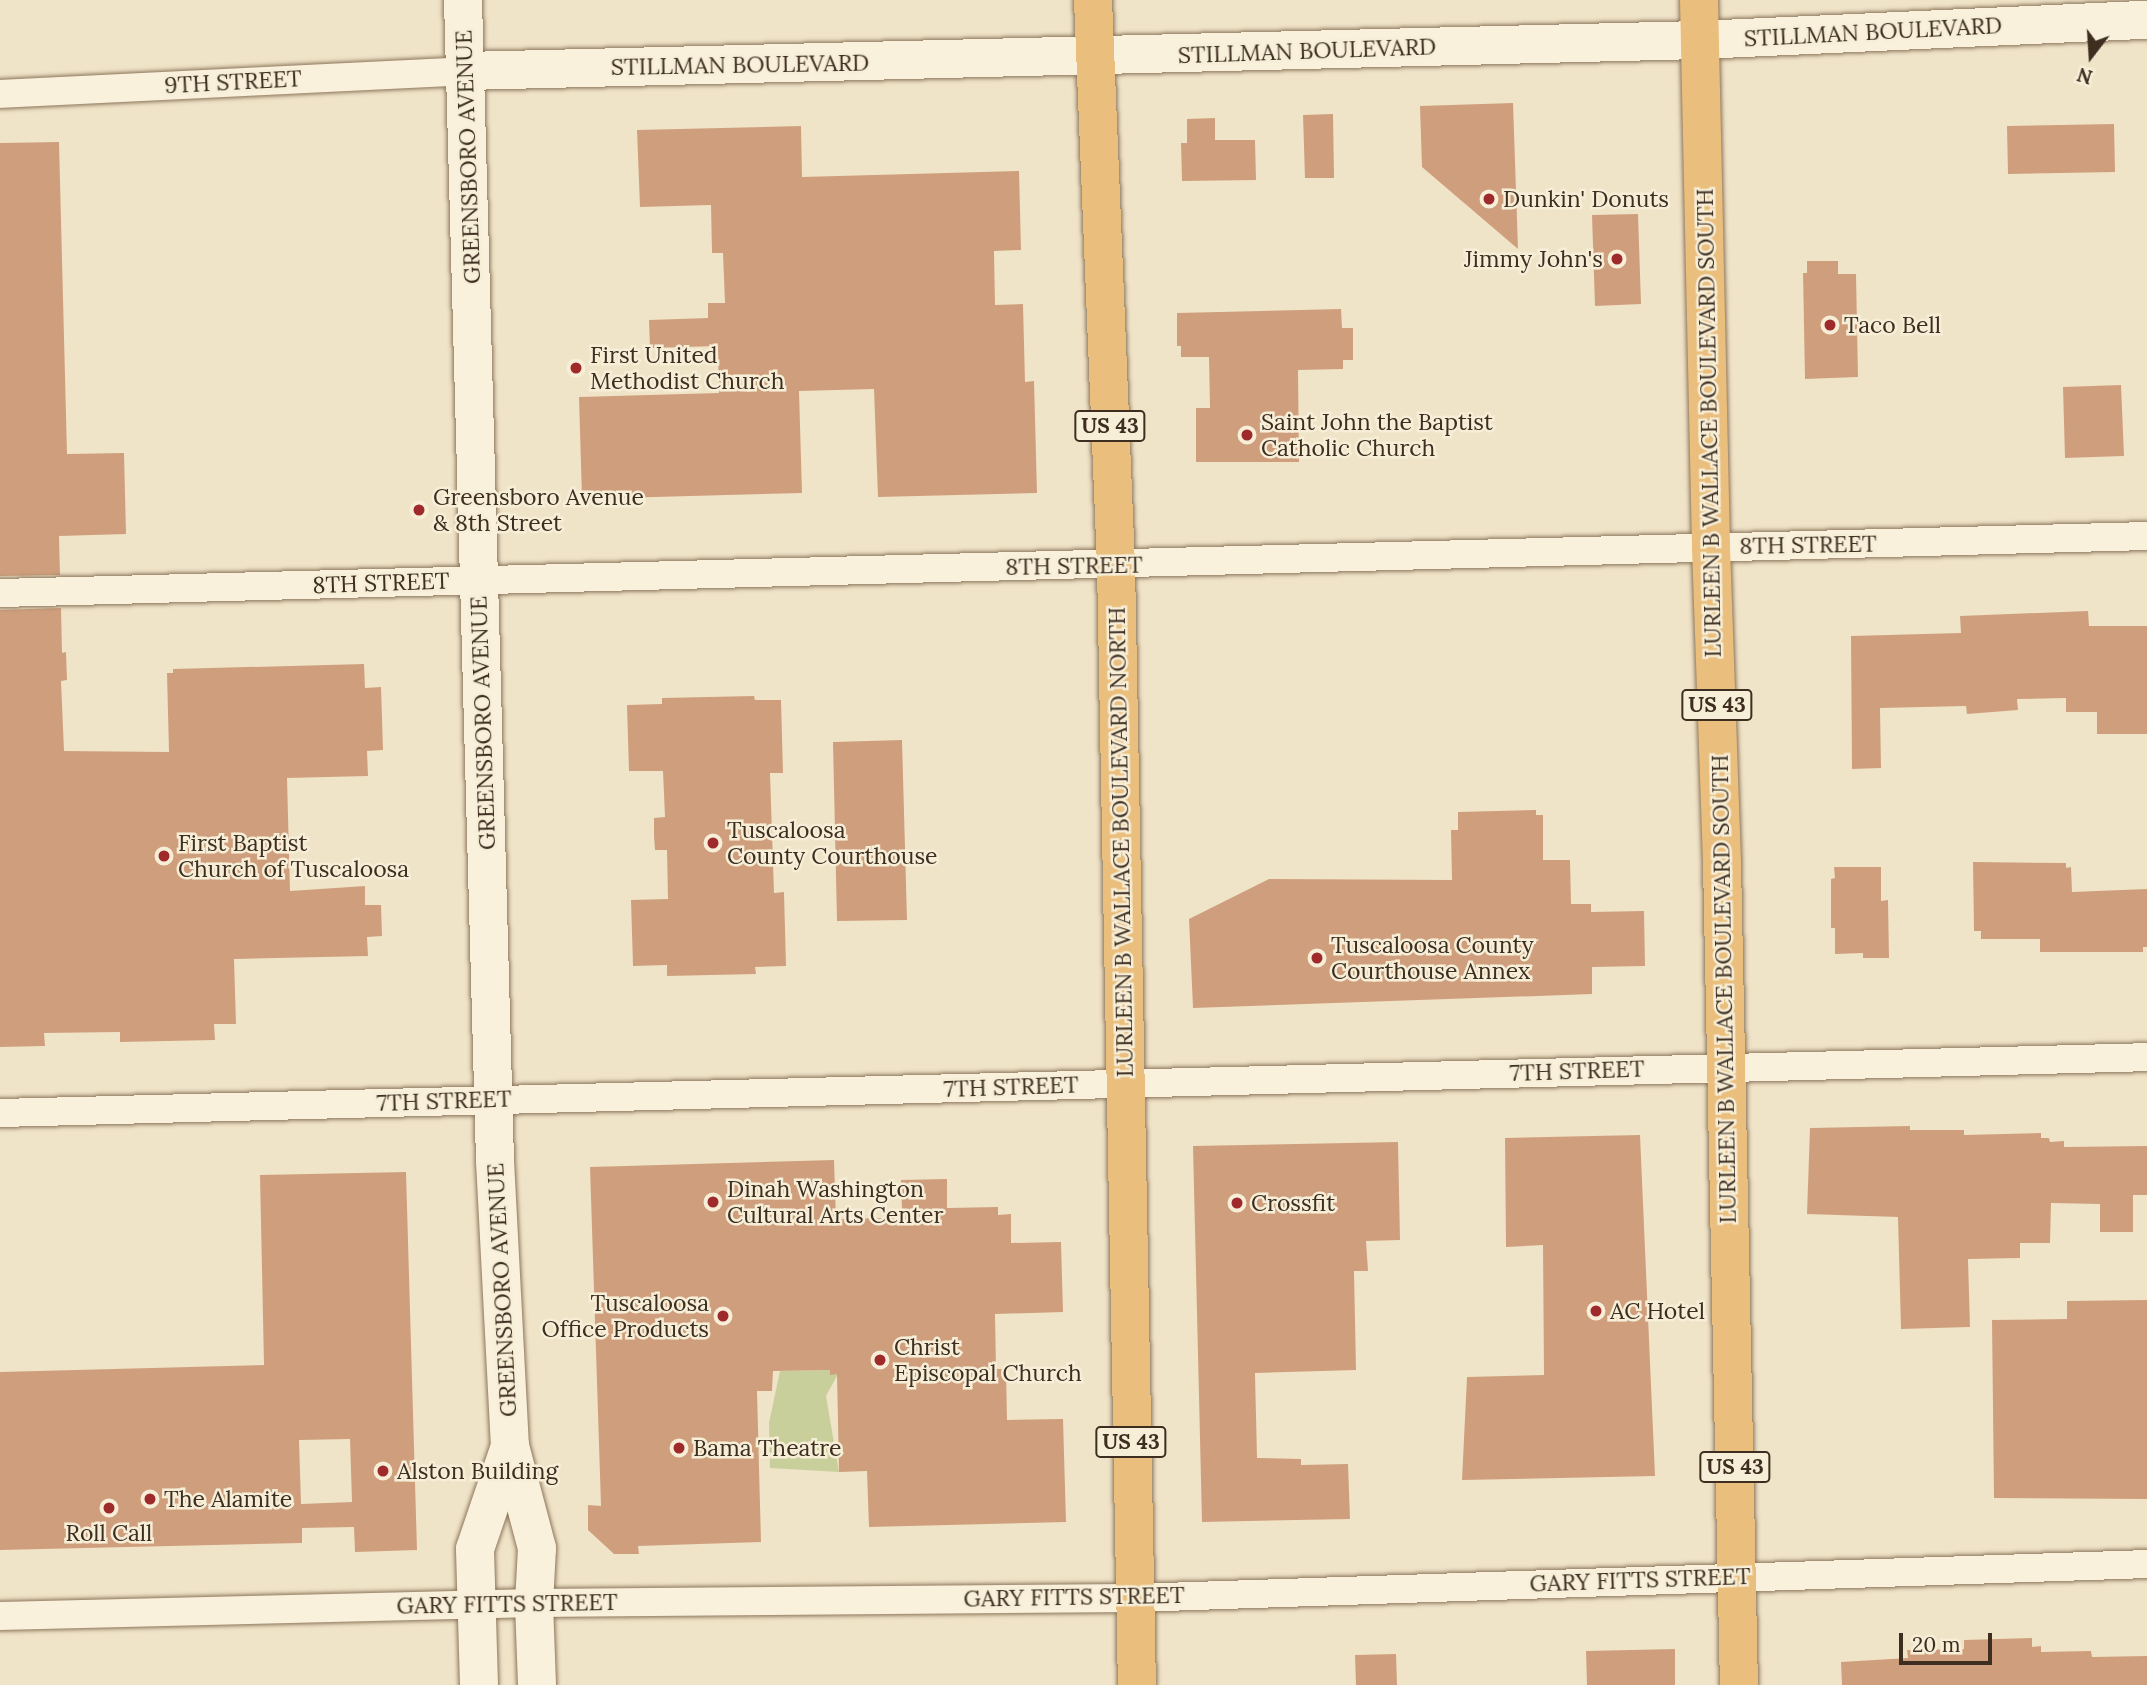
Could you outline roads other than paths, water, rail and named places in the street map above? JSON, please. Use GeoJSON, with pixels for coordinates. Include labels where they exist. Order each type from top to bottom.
{"type":"FeatureCollection","features":[{"type":"Feature","properties":{"kind":"highway","name":"LURLEEN B WALLACE BOULEVARD NORTH"},"geometry":{"type":"LineString","coordinates":[[1093,0],[1116,565],[1134,1598],[1138,1685]]}},
{"type":"Feature","properties":{"kind":"highway","name":"LURLEEN B WALLACE BOULEVARD SOUTH"},"geometry":{"type":"LineString","coordinates":[[1699,0],[1739,1685]]}},
{"type":"Feature","properties":{"kind":"main road","name":"GREENSBORO AVENUE"},"geometry":{"type":"LineString","coordinates":[[463,0],[494,1100],[510,1446],[537,1548],[534,1603],[537,1685]]}},
{"type":"Feature","properties":{"kind":"main road","name":"STILLMAN BOULEVARD"},"geometry":{"type":"LineString","coordinates":[[466,71],[1700,40],[2147,20]]}},
{"type":"Feature","properties":{"kind":"main road","name":"GREENSBORO AVENUE"},"geometry":{"type":"LineString","coordinates":[[479,1685],[475,1549],[510,1446]]}},
{"type":"Feature","properties":{"kind":"street","name":"9TH STREET"},"geometry":{"type":"LineString","coordinates":[[0,94],[466,71]]}},
{"type":"Feature","properties":{"kind":"street","name":"8TH STREET"},"geometry":{"type":"LineString","coordinates":[[0,593],[2147,536]]}},
{"type":"Feature","properties":{"kind":"street","name":"7TH STREET"},"geometry":{"type":"LineString","coordinates":[[0,1113],[2147,1057]]}},
{"type":"Feature","properties":{"kind":"street","name":"GARY FITTS STREET"},"geometry":{"type":"LineString","coordinates":[[0,1616],[534,1603],[1134,1598],[2147,1564]]}},
{"type":"Feature","properties":{"kind":"place","name":"Dunkin' Donuts"},"geometry":{"type":"Point","coordinates":[1489,199]}},
{"type":"Feature","properties":{"kind":"place","name":"Jimmy John's"},"geometry":{"type":"Point","coordinates":[1617,259]}},
{"type":"Feature","properties":{"kind":"place","name":"Taco Bell"},"geometry":{"type":"Point","coordinates":[1830,325]}},
{"type":"Feature","properties":{"kind":"place","name":"First United Methodist Church"},"geometry":{"type":"Point","coordinates":[576,368]}},
{"type":"Feature","properties":{"kind":"place","name":"Saint John the Baptist Catholic Church"},"geometry":{"type":"Point","coordinates":[1247,435]}},
{"type":"Feature","properties":{"kind":"place","name":"Greensboro Avenue & 8th Street"},"geometry":{"type":"Point","coordinates":[419,510]}},
{"type":"Feature","properties":{"kind":"place","name":"Tuscaloosa County Courthouse"},"geometry":{"type":"Point","coordinates":[713,843]}},
{"type":"Feature","properties":{"kind":"place","name":"First Baptist Church of Tuscaloosa"},"geometry":{"type":"Point","coordinates":[164,856]}},
{"type":"Feature","properties":{"kind":"place","name":"Tuscaloosa County Courthouse Annex"},"geometry":{"type":"Point","coordinates":[1317,958]}},
{"type":"Feature","properties":{"kind":"place","name":"Dinah Washington Cultural Arts Center"},"geometry":{"type":"Point","coordinates":[713,1202]}},
{"type":"Feature","properties":{"kind":"place","name":"Crossfit"},"geometry":{"type":"Point","coordinates":[1237,1203]}},
{"type":"Feature","properties":{"kind":"place","name":"AC Hotel"},"geometry":{"type":"Point","coordinates":[1596,1311]}},
{"type":"Feature","properties":{"kind":"place","name":"Tuscaloosa Office Products"},"geometry":{"type":"Point","coordinates":[723,1316]}},
{"type":"Feature","properties":{"kind":"place","name":"Christ Episcopal Church"},"geometry":{"type":"Point","coordinates":[880,1360]}},
{"type":"Feature","properties":{"kind":"place","name":"Bama Theatre"},"geometry":{"type":"Point","coordinates":[679,1448]}},
{"type":"Feature","properties":{"kind":"place","name":"Alston Building"},"geometry":{"type":"Point","coordinates":[383,1471]}},
{"type":"Feature","properties":{"kind":"place","name":"The Alamite"},"geometry":{"type":"Point","coordinates":[150,1499]}},
{"type":"Feature","properties":{"kind":"place","name":"Roll Call"},"geometry":{"type":"Point","coordinates":[109,1508]}}]}
